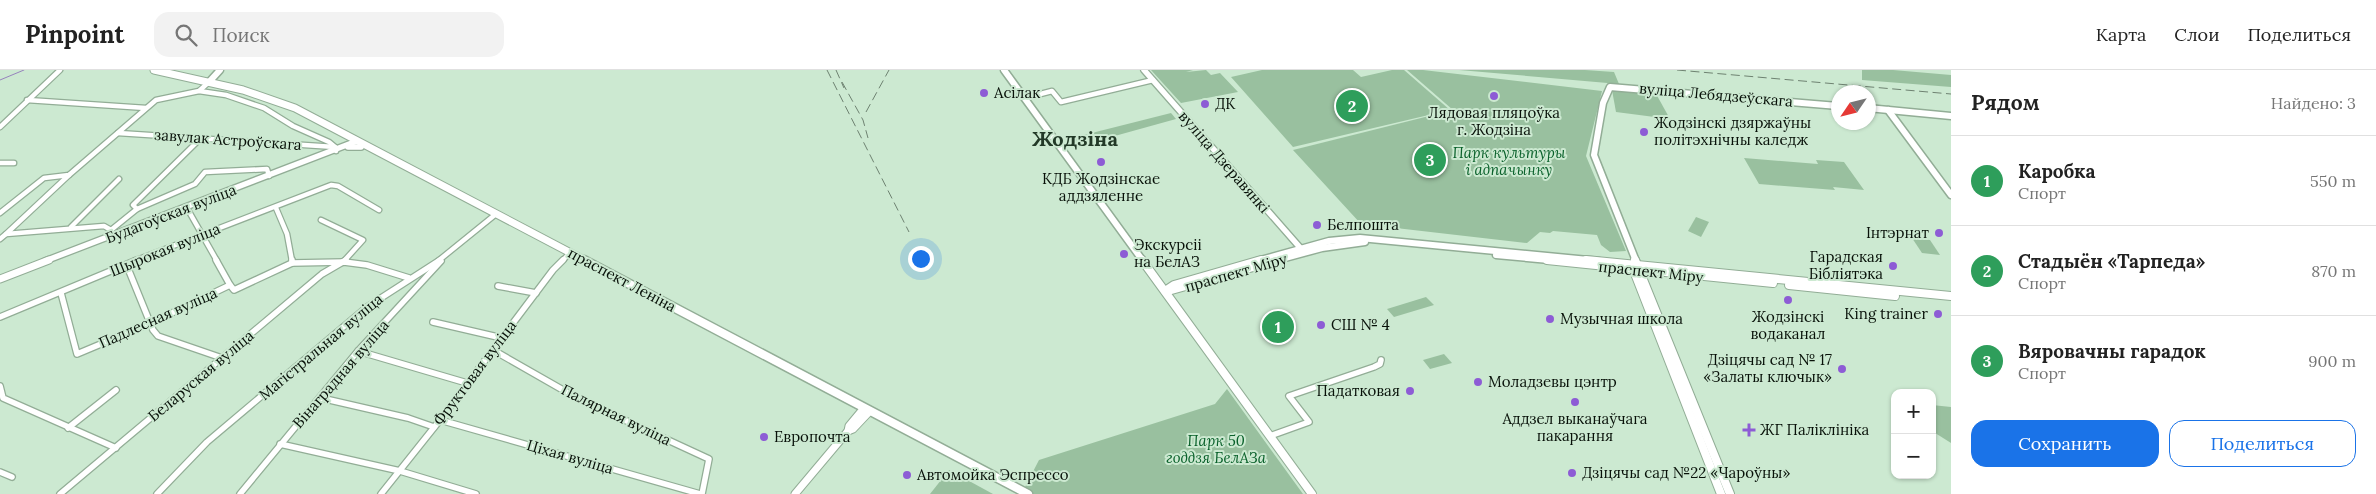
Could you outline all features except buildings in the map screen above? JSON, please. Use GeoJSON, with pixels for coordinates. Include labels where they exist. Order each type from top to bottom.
{"type":"FeatureCollection","features":[{"type":"Feature","properties":{"kind":"main road","name":"праспект Леніна"},"geometry":{"type":"LineString","coordinates":[[154,70],[239,87],[276,100],[1018,494]]}},
{"type":"Feature","properties":{"kind":"main road"},"geometry":{"type":"LineString","coordinates":[[210,81],[220,70]]}},
{"type":"Feature","properties":{"kind":"main road"},"geometry":{"type":"LineString","coordinates":[[1004,70],[1312,494]]}},
{"type":"Feature","properties":{"kind":"main road","name":"праспект Леніна"},"geometry":{"type":"LineString","coordinates":[[210,81],[269,100],[357,144]]}},
{"type":"Feature","properties":{"kind":"main road","name":"вуліца Лебядзеўскага"},"geometry":{"type":"LineString","coordinates":[[1637,269],[1594,155],[1603,103],[1610,87],[1617,86],[1831,105]]}},
{"type":"Feature","properties":{"kind":"main road"},"geometry":{"type":"LineString","coordinates":[[1876,109],[1951,116]]}},
{"type":"Feature","properties":{"kind":"main road"},"geometry":{"type":"LineString","coordinates":[[1888,110],[1951,195]]}},
{"type":"Feature","properties":{"kind":"main road","name":"праспект Міру"},"geometry":{"type":"LineString","coordinates":[[1165,291],[1174,285],[1199,281],[1303,251],[1364,242],[1501,253],[1637,269],[1913,295],[1951,301]]}},
{"type":"Feature","properties":{"kind":"main road"},"geometry":{"type":"LineString","coordinates":[[1637,269],[1721,494]]}},
{"type":"Feature","properties":{"kind":"main road"},"geometry":{"type":"LineString","coordinates":[[1637,269],[1730,494]]}},
{"type":"Feature","properties":{"kind":"main road","name":"праспект Міру"},"geometry":{"type":"LineString","coordinates":[[1913,295],[1951,296]]}},
{"type":"Feature","properties":{"kind":"main road","name":"праспект Леніна"},"geometry":{"type":"LineString","coordinates":[[865,412],[1028,494]]}},
{"type":"Feature","properties":{"kind":"street"},"geometry":{"type":"LineString","coordinates":[[0,127],[60,70]]}},
{"type":"Feature","properties":{"kind":"street","name":"вуліца Дзеравянкі"},"geometry":{"type":"LineString","coordinates":[[1144,70],[1179,110],[1182,118],[1303,251]]}},
{"type":"Feature","properties":{"kind":"street"},"geometry":{"type":"LineString","coordinates":[[1024,98],[1052,91],[1061,102],[1153,80]]}},
{"type":"Feature","properties":{"kind":"street"},"geometry":{"type":"LineString","coordinates":[[199,91],[210,81]]}},
{"type":"Feature","properties":{"kind":"street"},"geometry":{"type":"LineString","coordinates":[[0,239],[69,175],[160,98],[199,91],[226,95],[264,108],[293,126],[329,142],[335,149]]}},
{"type":"Feature","properties":{"kind":"street"},"geometry":{"type":"LineString","coordinates":[[27,100],[146,108]]}},
{"type":"Feature","properties":{"kind":"street"},"geometry":{"type":"LineString","coordinates":[[1172,112],[1179,110]]}},
{"type":"Feature","properties":{"kind":"street","name":"завулак Астроўскага"},"geometry":{"type":"LineString","coordinates":[[118,133],[335,149]]}},
{"type":"Feature","properties":{"kind":"street"},"geometry":{"type":"LineString","coordinates":[[137,209],[133,205],[200,139]]}},
{"type":"Feature","properties":{"kind":"street"},"geometry":{"type":"LineString","coordinates":[[342,148],[348,143],[346,140]]}},
{"type":"Feature","properties":{"kind":"street","name":"Будагоўская вуліца"},"geometry":{"type":"LineString","coordinates":[[0,279],[112,233],[187,208],[335,149],[357,144]]}},
{"type":"Feature","properties":{"kind":"street"},"geometry":{"type":"LineString","coordinates":[[0,163],[14,163]]}},
{"type":"Feature","properties":{"kind":"street"},"geometry":{"type":"LineString","coordinates":[[6,234],[104,226],[112,233],[137,209],[195,184],[205,172],[267,169],[269,176]]}},
{"type":"Feature","properties":{"kind":"street"},"geometry":{"type":"LineString","coordinates":[[0,213],[44,178],[69,175]]}},
{"type":"Feature","properties":{"kind":"street"},"geometry":{"type":"LineString","coordinates":[[70,228],[119,179]]}},
{"type":"Feature","properties":{"kind":"street","name":"Шырокая вуліца"},"geometry":{"type":"LineString","coordinates":[[0,317],[202,234],[276,208],[331,185],[338,186],[379,210]]}},
{"type":"Feature","properties":{"kind":"street"},"geometry":{"type":"LineString","coordinates":[[187,208],[230,285]]}},
{"type":"Feature","properties":{"kind":"street"},"geometry":{"type":"LineString","coordinates":[[276,208],[285,224],[290,243],[292,263]]}},
{"type":"Feature","properties":{"kind":"street","name":"Магістральная вуліца"},"geometry":{"type":"LineString","coordinates":[[156,494],[219,432],[367,307],[409,278],[445,257],[494,215]]}},
{"type":"Feature","properties":{"kind":"street"},"geometry":{"type":"LineString","coordinates":[[321,220],[363,240],[344,262]]}},
{"type":"Feature","properties":{"kind":"street","name":"Фруктовая вуліца"},"geometry":{"type":"LineString","coordinates":[[381,494],[568,254]]}},
{"type":"Feature","properties":{"kind":"street","name":"Вінаградная вуліца"},"geometry":{"type":"LineString","coordinates":[[240,494],[260,473],[280,444],[358,351],[445,257]]}},
{"type":"Feature","properties":{"kind":"street","name":"Падлесная вуліца"},"geometry":{"type":"LineString","coordinates":[[61,293],[77,354],[150,323],[230,285],[234,290],[292,263],[344,262],[389,270],[409,278]]}},
{"type":"Feature","properties":{"kind":"street","name":"Беларуская вуліца"},"geometry":{"type":"LineString","coordinates":[[60,494],[322,274],[344,262]]}},
{"type":"Feature","properties":{"kind":"street"},"geometry":{"type":"LineString","coordinates":[[127,266],[150,323],[158,336],[222,358]]}},
{"type":"Feature","properties":{"kind":"street"},"geometry":{"type":"LineString","coordinates":[[498,286],[536,293]]}},
{"type":"Feature","properties":{"kind":"street"},"geometry":{"type":"LineString","coordinates":[[433,322],[502,338]]}},
{"type":"Feature","properties":{"kind":"street","name":"Палярная вуліца"},"geometry":{"type":"LineString","coordinates":[[493,350],[577,398],[709,459],[701,494]]}},
{"type":"Feature","properties":{"kind":"street"},"geometry":{"type":"LineString","coordinates":[[358,351],[468,383]]}},
{"type":"Feature","properties":{"kind":"street"},"geometry":{"type":"LineString","coordinates":[[1270,436],[1309,422],[1289,396],[1374,367],[1380,364],[1382,360]]}},
{"type":"Feature","properties":{"kind":"street"},"geometry":{"type":"LineString","coordinates":[[0,386],[1,397],[116,448]]}},
{"type":"Feature","properties":{"kind":"street"},"geometry":{"type":"LineString","coordinates":[[68,428],[116,390]]}},
{"type":"Feature","properties":{"kind":"street"},"geometry":{"type":"LineString","coordinates":[[320,398],[408,418],[434,427]]}},
{"type":"Feature","properties":{"kind":"street"},"geometry":{"type":"LineString","coordinates":[[795,494],[848,431],[853,429],[865,412]]}},
{"type":"Feature","properties":{"kind":"street","name":"Ціхая вуліца"},"geometry":{"type":"LineString","coordinates":[[440,420],[701,494]]}},
{"type":"Feature","properties":{"kind":"street"},"geometry":{"type":"LineString","coordinates":[[280,444],[400,470],[476,494]]}},
{"type":"Feature","properties":{"kind":"street"},"geometry":{"type":"LineString","coordinates":[[0,472],[12,477]]}},
{"type":"Feature","properties":{"kind":"green space"},"geometry":{"type":"Polygon","coordinates":[[[1151,70],[1193,70],[1186,72],[1206,70],[1211,75],[1220,73],[1238,92],[1181,103],[1151,70]]]}},
{"type":"Feature","properties":{"kind":"green space"},"geometry":{"type":"Polygon","coordinates":[[[1262,70],[1353,70],[1361,77],[1392,70],[1404,70],[1450,110],[1293,147],[1231,77],[1262,70]]]}},
{"type":"Feature","properties":{"kind":"green space","name":"Парк культуры і адпачынку"},"geometry":{"type":"Polygon","coordinates":[[[1407,70],[1423,70],[1602,91],[1586,156],[1626,251],[1610,252],[1601,245],[1597,235],[1553,231],[1550,233],[1540,232],[1527,243],[1361,224],[1293,150],[1453,110],[1407,70]]]}},
{"type":"Feature","properties":{"kind":"green space"},"geometry":{"type":"Polygon","coordinates":[[[1459,70],[1585,70],[1614,72],[1619,84],[1459,70]]]}},
{"type":"Feature","properties":{"kind":"green space"},"geometry":{"type":"Polygon","coordinates":[[[1862,70],[1893,70],[1951,75],[1951,87],[1862,80],[1862,70]]]}},
{"type":"Feature","properties":{"kind":"green space"},"geometry":{"type":"Polygon","coordinates":[[[1612,90],[1655,92],[1670,119],[1616,112],[1612,90]]]}},
{"type":"Feature","properties":{"kind":"green space"},"geometry":{"type":"Polygon","coordinates":[[[1171,113],[1176,119],[1075,147],[1068,143],[1068,139],[1171,113]]]}},
{"type":"Feature","properties":{"kind":"green space"},"geometry":{"type":"Polygon","coordinates":[[[1744,158],[1818,164],[1816,160],[1844,162],[1864,190],[1833,187],[1835,190],[1759,184],[1744,158]]]}},
{"type":"Feature","properties":{"kind":"green space"},"geometry":{"type":"Polygon","coordinates":[[[1696,217],[1709,222],[1701,237],[1688,231],[1696,217]]]}},
{"type":"Feature","properties":{"kind":"green space"},"geometry":{"type":"Polygon","coordinates":[[[1912,238],[1930,240],[1940,255],[1922,253],[1912,238]]]}},
{"type":"Feature","properties":{"kind":"green space"},"geometry":{"type":"Polygon","coordinates":[[[1426,297],[1434,305],[1394,317],[1387,309],[1426,297]]]}},
{"type":"Feature","properties":{"kind":"green space"},"geometry":{"type":"Polygon","coordinates":[[[1276,316],[1292,334],[1280,338],[1265,320],[1276,316]]]}},
{"type":"Feature","properties":{"kind":"green space"},"geometry":{"type":"Polygon","coordinates":[[[1444,354],[1452,363],[1430,369],[1423,360],[1444,354]]]}},
{"type":"Feature","properties":{"kind":"green space","name":"Парк 50 годдзя БелАЗа"},"geometry":{"type":"Polygon","coordinates":[[[1227,389],[1303,494],[1029,494],[1023,491],[1039,460],[1215,404],[1227,389]]]}},
{"type":"Feature","properties":{"kind":"green space"},"geometry":{"type":"Polygon","coordinates":[[[1936,405],[1951,407],[1951,443],[1936,434],[1936,405]]]}},
{"type":"Feature","properties":{"kind":"green space"},"geometry":{"type":"Polygon","coordinates":[[[949,470],[993,494],[930,494],[949,470]]]}},
{"type":"Feature","properties":{"kind":"waterway"},"geometry":{"type":"LineString","coordinates":[[0,80],[24,70]]}},
{"type":"Feature","properties":{"kind":"railway"},"geometry":{"type":"LineString","coordinates":[[827,70],[909,232]]}},
{"type":"Feature","properties":{"kind":"railway"},"geometry":{"type":"LineString","coordinates":[[836,70],[844,88]]}},
{"type":"Feature","properties":{"kind":"railway"},"geometry":{"type":"LineString","coordinates":[[866,112],[889,70]]}},
{"type":"Feature","properties":{"kind":"railway"},"geometry":{"type":"LineString","coordinates":[[1677,70],[1951,94]]}},
{"type":"Feature","properties":{"kind":"railway"},"geometry":{"type":"LineString","coordinates":[[842,82],[863,120],[868,138]]}},
{"type":"Feature","properties":{"kind":"place","name":"Асілак"},"geometry":{"type":"Point","coordinates":[984,93]}},
{"type":"Feature","properties":{"kind":"place","name":"Лядовая пляцоўка г. Жодзіна"},"geometry":{"type":"Point","coordinates":[1494,96]}},
{"type":"Feature","properties":{"kind":"place","name":"ДК"},"geometry":{"type":"Point","coordinates":[1205,104]}},
{"type":"Feature","properties":{"kind":"place","name":"Стадыён «Тарпеда»"},"geometry":{"type":"Point","coordinates":[1352,106]}},
{"type":"Feature","properties":{"kind":"place","name":"Жодзінскі дзяржаўны політэхнічны каледж"},"geometry":{"type":"Point","coordinates":[1644,132]}},
{"type":"Feature","properties":{"kind":"place","name":"Вяровачны гарадок"},"geometry":{"type":"Point","coordinates":[1430,160]}},
{"type":"Feature","properties":{"kind":"place","name":"КДБ Жодзінскае аддзяленне"},"geometry":{"type":"Point","coordinates":[1101,162]}},
{"type":"Feature","properties":{"kind":"place","name":"Белпошта"},"geometry":{"type":"Point","coordinates":[1317,225]}},
{"type":"Feature","properties":{"kind":"place","name":"Інтэрнат"},"geometry":{"type":"Point","coordinates":[1939,233]}},
{"type":"Feature","properties":{"kind":"place","name":"Экскурсіі на БелАЗ"},"geometry":{"type":"Point","coordinates":[1124,254]}},
{"type":"Feature","properties":{"kind":"place","name":"Гарадская Бібліятэка"},"geometry":{"type":"Point","coordinates":[1893,266]}},
{"type":"Feature","properties":{"kind":"place","name":"Жодзінскі водаканал"},"geometry":{"type":"Point","coordinates":[1788,300]}},
{"type":"Feature","properties":{"kind":"place","name":"King trainer"},"geometry":{"type":"Point","coordinates":[1938,314]}},
{"type":"Feature","properties":{"kind":"place","name":"Музычная школа"},"geometry":{"type":"Point","coordinates":[1550,319]}},
{"type":"Feature","properties":{"kind":"place","name":"СШ № 4"},"geometry":{"type":"Point","coordinates":[1321,325]}},
{"type":"Feature","properties":{"kind":"place","name":"Каробка"},"geometry":{"type":"Point","coordinates":[1278,327]}},
{"type":"Feature","properties":{"kind":"place","name":"Дзіцячы сад № 17 «Залаты ключык»"},"geometry":{"type":"Point","coordinates":[1842,369]}},
{"type":"Feature","properties":{"kind":"place","name":"Моладзевы цэнтр"},"geometry":{"type":"Point","coordinates":[1478,382]}},
{"type":"Feature","properties":{"kind":"place","name":"Падатковая"},"geometry":{"type":"Point","coordinates":[1410,391]}},
{"type":"Feature","properties":{"kind":"place","name":"Аддзел выканаўчага пакарання"},"geometry":{"type":"Point","coordinates":[1575,402]}},
{"type":"Feature","properties":{"kind":"place","name":"ЖГ Паліклініка"},"geometry":{"type":"Point","coordinates":[1749,430]}},
{"type":"Feature","properties":{"kind":"place","name":"Европочта"},"geometry":{"type":"Point","coordinates":[764,437]}},
{"type":"Feature","properties":{"kind":"place","name":"Дзіцячы сад №22 «Чароўны»"},"geometry":{"type":"Point","coordinates":[1572,473]}},
{"type":"Feature","properties":{"kind":"place","name":"Автомойка Эспрессо"},"geometry":{"type":"Point","coordinates":[907,475]}},
{"type":"Feature","properties":{"kind":"district","name":"Жодзіна"},"geometry":{"type":"Point","coordinates":[1075,139]}}]}
